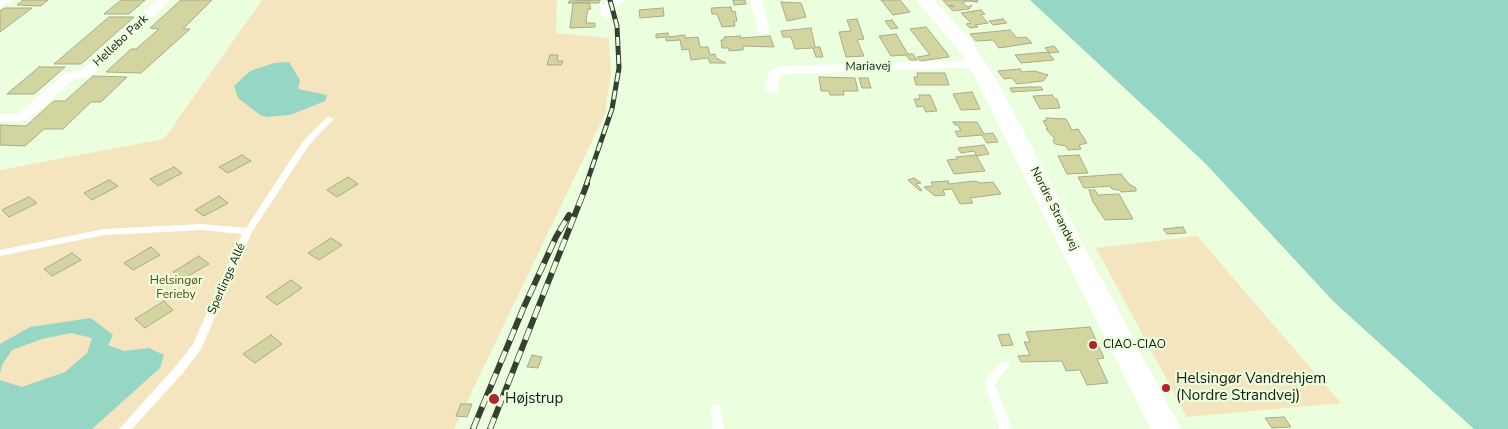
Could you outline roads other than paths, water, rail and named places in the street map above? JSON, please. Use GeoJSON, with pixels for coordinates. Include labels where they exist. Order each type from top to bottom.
{"type":"FeatureCollection","features":[{"type":"Feature","properties":{"kind":"main road","name":"Nordre Strandvej"},"geometry":{"type":"LineString","coordinates":[[925,0],[978,64],[1166,429]]}},
{"type":"Feature","properties":{"kind":"street"},"geometry":{"type":"LineString","coordinates":[[0,4],[6,0]]}},
{"type":"Feature","properties":{"kind":"street","name":"Hellebo Park"},"geometry":{"type":"LineString","coordinates":[[0,118],[22,118],[70,76],[86,73],[164,0]]}},
{"type":"Feature","properties":{"kind":"street"},"geometry":{"type":"LineString","coordinates":[[607,15],[606,5],[621,0]]}},
{"type":"Feature","properties":{"kind":"street"},"geometry":{"type":"LineString","coordinates":[[756,0],[764,31]]}},
{"type":"Feature","properties":{"kind":"street","name":"Mariavej"},"geometry":{"type":"LineString","coordinates":[[772,89],[774,75],[782,70],[978,64]]}},
{"type":"Feature","properties":{"kind":"lane"},"geometry":{"type":"LineString","coordinates":[[248,231],[306,143],[330,119]]}},
{"type":"Feature","properties":{"kind":"lane","name":"Sperlings Allé"},"geometry":{"type":"LineString","coordinates":[[0,253],[104,232],[201,227],[248,231],[197,346],[178,371],[125,429]]}},
{"type":"Feature","properties":{"kind":"lane"},"geometry":{"type":"LineString","coordinates":[[1005,366],[993,377],[990,385],[1006,429]]}},
{"type":"Feature","properties":{"kind":"lane"},"geometry":{"type":"LineString","coordinates":[[716,409],[718,429]]}},
{"type":"Feature","properties":{"kind":"water"},"geometry":{"type":"Polygon","coordinates":[[[1030,0],[1508,0],[1508,429],[1474,429],[1334,302],[1205,163],[1030,0]]]}},
{"type":"Feature","properties":{"kind":"water"},"geometry":{"type":"Polygon","coordinates":[[[289,62],[300,80],[298,89],[327,95],[325,101],[290,115],[267,117],[260,115],[238,98],[234,86],[250,71],[274,63],[289,62]]]}},
{"type":"Feature","properties":{"kind":"water"},"geometry":{"type":"Polygon","coordinates":[[[91,318],[113,335],[108,345],[124,351],[149,348],[164,355],[160,368],[92,429],[0,429],[0,380],[22,387],[65,372],[87,353],[92,338],[71,333],[42,339],[12,350],[2,365],[0,374],[0,344],[30,327],[91,318]]]}},
{"type":"Feature","properties":{"kind":"railway"},"geometry":{"type":"LineString","coordinates":[[586,185],[612,109],[619,68],[617,26],[610,0]]}},
{"type":"Feature","properties":{"kind":"railway"},"geometry":{"type":"LineString","coordinates":[[490,429],[587,184]]}},
{"type":"Feature","properties":{"kind":"railway"},"geometry":{"type":"LineString","coordinates":[[473,429],[523,309],[556,237],[569,215]]}},
{"type":"Feature","properties":{"kind":"place","name":"CIAO-CIAO"},"geometry":{"type":"Point","coordinates":[1093,345]}},
{"type":"Feature","properties":{"kind":"place","name":"Helsingør Vandrehjem (Nordre Strandvej)"},"geometry":{"type":"Point","coordinates":[1166,388]}},
{"type":"Feature","properties":{"kind":"place","name":"Højstrup"},"geometry":{"type":"Point","coordinates":[494,399]}},
{"type":"Feature","properties":{"kind":"park label","name":"Helsingør Ferieby"},"geometry":{"type":"Point","coordinates":[176,288]}}]}
